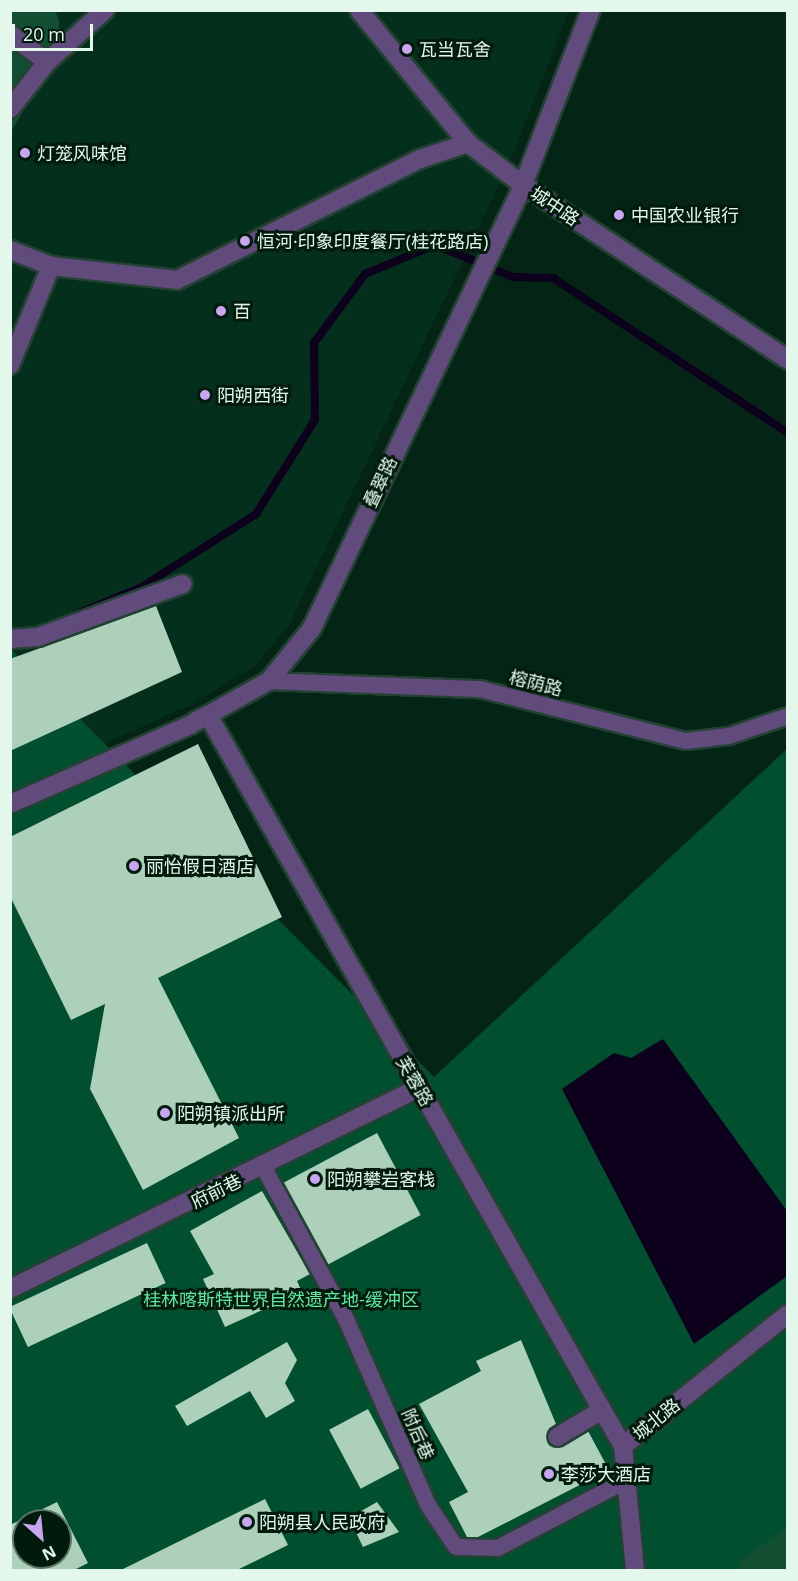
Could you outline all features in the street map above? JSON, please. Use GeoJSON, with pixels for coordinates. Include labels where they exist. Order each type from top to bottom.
{"type":"FeatureCollection","features":[{"type":"Feature","properties":{"kind":"street"},"geometry":{"type":"LineString","coordinates":[[10,109],[47,62],[105,10]]}},
{"type":"Feature","properties":{"kind":"street","name":"城中路"},"geometry":{"type":"LineString","coordinates":[[359,10],[468,143],[524,184],[788,360]]}},
{"type":"Feature","properties":{"kind":"street","name":"叠翠路"},"geometry":{"type":"LineString","coordinates":[[10,806],[208,716],[269,681],[312,628],[430,375],[524,184],[591,10]]}},
{"type":"Feature","properties":{"kind":"street"},"geometry":{"type":"LineString","coordinates":[[10,34],[47,62]]}},
{"type":"Feature","properties":{"kind":"street"},"geometry":{"type":"LineString","coordinates":[[10,250],[51,266],[177,280],[420,159],[468,143]]}},
{"type":"Feature","properties":{"kind":"street"},"geometry":{"type":"LineString","coordinates":[[10,365],[51,266]]}},
{"type":"Feature","properties":{"kind":"street"},"geometry":{"type":"LineString","coordinates":[[10,639],[38,637],[183,584]]}},
{"type":"Feature","properties":{"kind":"street"},"geometry":{"type":"LineString","coordinates":[[208,716],[599,1405],[557,1437]]}},
{"type":"Feature","properties":{"kind":"street","name":"芙蓉路"},"geometry":{"type":"LineString","coordinates":[[208,716],[623,1446]]}},
{"type":"Feature","properties":{"kind":"street","name":"府前巷"},"geometry":{"type":"LineString","coordinates":[[10,1289],[264,1168],[418,1088]]}},
{"type":"Feature","properties":{"kind":"street","name":"城北路"},"geometry":{"type":"LineString","coordinates":[[635,1570],[623,1446],[788,1314]]}},
{"type":"Feature","properties":{"kind":"lane","name":"榕荫路"},"geometry":{"type":"LineString","coordinates":[[269,681],[480,689],[686,741],[729,736],[788,716]]}},
{"type":"Feature","properties":{"kind":"lane","name":"附后巷"},"geometry":{"type":"LineString","coordinates":[[264,1168],[346,1319],[428,1505],[456,1547],[498,1548],[625,1481]]}},
{"type":"Feature","properties":{"kind":"shaded area","name":"阳朔西街"},"geometry":{"type":"Polygon","coordinates":[[[11,11],[569,11],[509,164],[289,625],[255,666],[190,705],[11,785],[11,11]]]}},
{"type":"Feature","properties":{"kind":"shaded area"},"geometry":{"type":"Polygon","coordinates":[[[11,11],[55,11],[59,20],[59,32],[31,71],[30,99],[11,132],[11,11]]]}},
{"type":"Feature","properties":{"kind":"shaded area"},"geometry":{"type":"Polygon","coordinates":[[[663,1039],[787,1211],[787,1276],[694,1344],[562,1089],[614,1053],[631,1058],[663,1039]]]}},
{"type":"Feature","properties":{"kind":"shaded area"},"geometry":{"type":"Polygon","coordinates":[[[787,1527],[787,1570],[740,1570],[739,1561],[787,1527]]]}},
{"type":"Feature","properties":{"kind":"green space","name":"桂林喀斯特世界自然遗产地-缓冲区"},"geometry":{"type":"Polygon","coordinates":[[[10,648],[434,1077],[787,749],[787,1570],[11,1570],[10,648]]]}},
{"type":"Feature","properties":{"kind":"building"},"geometry":{"type":"Polygon","coordinates":[[[156,606],[182,672],[10,751],[10,659],[156,606]]]}},
{"type":"Feature","properties":{"kind":"building","name":"丽怡假日酒店"},"geometry":{"type":"Polygon","coordinates":[[[198,744],[282,917],[158,978],[239,1138],[143,1190],[90,1089],[105,1004],[71,1020],[10,896],[10,837],[198,744]]]}},
{"type":"Feature","properties":{"kind":"building"},"geometry":{"type":"Polygon","coordinates":[[[377,1133],[421,1215],[327,1265],[283,1183],[377,1133]]]}},
{"type":"Feature","properties":{"kind":"building"},"geometry":{"type":"Polygon","coordinates":[[[262,1191],[310,1274],[297,1281],[302,1292],[225,1327],[203,1279],[214,1274],[190,1231],[262,1191]]]}},
{"type":"Feature","properties":{"kind":"building"},"geometry":{"type":"Polygon","coordinates":[[[147,1243],[166,1283],[28,1347],[10,1307],[147,1243]]]}},
{"type":"Feature","properties":{"kind":"building"},"geometry":{"type":"Polygon","coordinates":[[[521,1340],[556,1424],[547,1432],[548,1443],[562,1447],[588,1431],[609,1470],[478,1537],[467,1537],[449,1502],[468,1492],[419,1404],[481,1371],[476,1361],[521,1340]]]}},
{"type":"Feature","properties":{"kind":"building"},"geometry":{"type":"Polygon","coordinates":[[[287,1342],[297,1360],[285,1383],[295,1401],[266,1418],[250,1391],[187,1426],[175,1406],[287,1342]]]}},
{"type":"Feature","properties":{"kind":"building"},"geometry":{"type":"Polygon","coordinates":[[[368,1409],[399,1468],[361,1489],[329,1430],[368,1409]]]}},
{"type":"Feature","properties":{"kind":"building","name":"阳朔县人民政府"},"geometry":{"type":"Polygon","coordinates":[[[265,1499],[288,1545],[237,1570],[121,1570],[265,1499]]]}},
{"type":"Feature","properties":{"kind":"building"},"geometry":{"type":"Polygon","coordinates":[[[57,1502],[61,1509],[43,1509],[57,1502]]]}},
{"type":"Feature","properties":{"kind":"building"},"geometry":{"type":"Polygon","coordinates":[[[377,1502],[399,1532],[363,1547],[349,1518],[377,1502]]]}},
{"type":"Feature","properties":{"kind":"building"},"geometry":{"type":"Polygon","coordinates":[[[12,1524],[12,1569],[72,1569],[72,1532],[88,1563],[74,1570],[10,1570],[10,1525],[12,1524]]]}},
{"type":"Feature","properties":{"kind":"waterway"},"geometry":{"type":"LineString","coordinates":[[79,613],[140,588],[256,514],[315,420],[314,343],[365,274],[435,245],[513,277],[553,278],[788,433]]}},
{"type":"Feature","properties":{"kind":"place","name":"瓦当瓦舍"},"geometry":{"type":"Point","coordinates":[407,49]}},
{"type":"Feature","properties":{"kind":"place","name":"灯笼风味馆"},"geometry":{"type":"Point","coordinates":[25,153]}},
{"type":"Feature","properties":{"kind":"place","name":"中国农业银行"},"geometry":{"type":"Point","coordinates":[619,215]}},
{"type":"Feature","properties":{"kind":"place","name":"恒河·印象印度餐厅(桂花路店)"},"geometry":{"type":"Point","coordinates":[245,241]}},
{"type":"Feature","properties":{"kind":"place","name":"百"},"geometry":{"type":"Point","coordinates":[221,311]}},
{"type":"Feature","properties":{"kind":"place","name":"阳朔西街"},"geometry":{"type":"Point","coordinates":[205,395]}},
{"type":"Feature","properties":{"kind":"place","name":"丽怡假日酒店"},"geometry":{"type":"Point","coordinates":[134,866]}},
{"type":"Feature","properties":{"kind":"place","name":"阳朔镇派出所"},"geometry":{"type":"Point","coordinates":[165,1113]}},
{"type":"Feature","properties":{"kind":"place","name":"阳朔攀岩客栈"},"geometry":{"type":"Point","coordinates":[315,1179]}},
{"type":"Feature","properties":{"kind":"place","name":"李莎大酒店"},"geometry":{"type":"Point","coordinates":[549,1474]}},
{"type":"Feature","properties":{"kind":"place","name":"阳朔县人民政府"},"geometry":{"type":"Point","coordinates":[247,1522]}}]}
